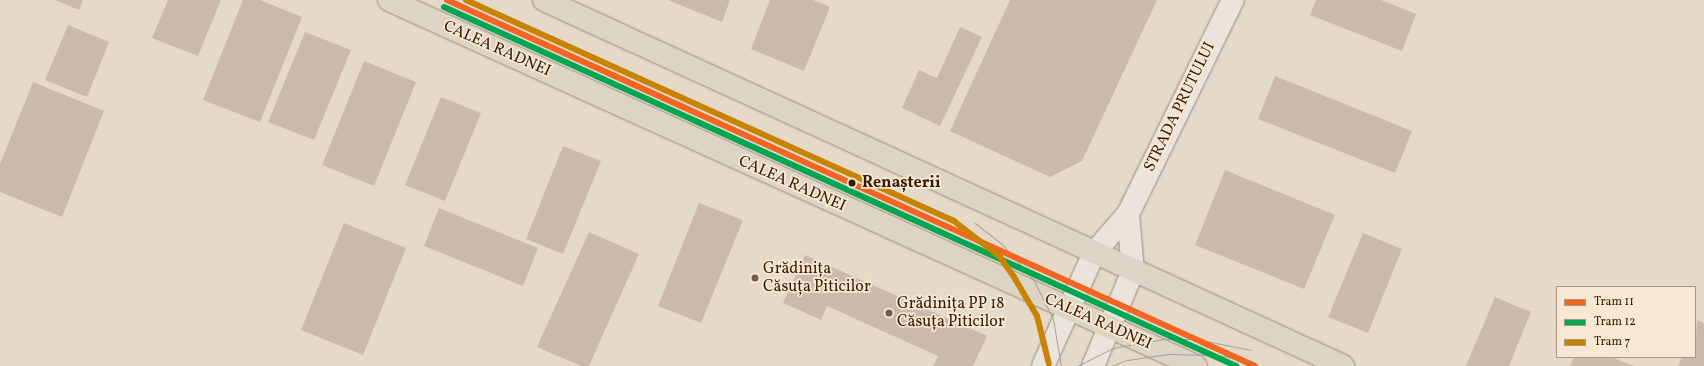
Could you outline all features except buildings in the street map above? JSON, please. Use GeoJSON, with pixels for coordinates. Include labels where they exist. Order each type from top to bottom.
{"type":"FeatureCollection","features":[{"type":"Feature","properties":{"kind":"main road","name":"CALEA RADNEI"},"geometry":{"type":"LineString","coordinates":[[389,0],[1196,366]]}},
{"type":"Feature","properties":{"kind":"main road"},"geometry":{"type":"LineString","coordinates":[[544,0],[1343,366]]}},
{"type":"Feature","properties":{"kind":"street","name":"STRADA PRUTULUI"},"geometry":{"type":"LineString","coordinates":[[1044,366],[1094,253],[1128,214],[1232,0]]}},
{"type":"Feature","properties":{"kind":"street"},"geometry":{"type":"LineString","coordinates":[[1093,366],[1133,271],[1128,214]]}},
{"type":"Feature","properties":{"kind":"tram line","name":"11"},"geometry":{"type":"LineString","coordinates":[[447,0],[1255,366]]}},
{"type":"Feature","properties":{"kind":"tram line","name":"7"},"geometry":{"type":"LineString","coordinates":[[466,0],[954,221],[1000,257],[1014,277],[1037,316],[1049,364]]}},
{"type":"Feature","properties":{"kind":"tram line","name":"12"},"geometry":{"type":"LineString","coordinates":[[444,7],[1236,366]]}},
{"type":"Feature","properties":{"kind":"tram line"},"geometry":{"type":"LineString","coordinates":[[975,223],[1001,243],[1033,279],[1053,319],[1061,366]]}},
{"type":"Feature","properties":{"kind":"tram line"},"geometry":{"type":"LineString","coordinates":[[1077,366],[1113,348],[1163,339],[1196,339],[1251,350]]}},
{"type":"Feature","properties":{"kind":"tram line"},"geometry":{"type":"LineString","coordinates":[[1111,366],[1127,360],[1169,354],[1218,355],[1243,360]]}},
{"type":"Feature","properties":{"kind":"place","name":"Renașterii"},"geometry":{"type":"Point","coordinates":[852,183]}},
{"type":"Feature","properties":{"kind":"place","name":"Grădinița Căsuța Piticilor"},"geometry":{"type":"Point","coordinates":[755,278]}},
{"type":"Feature","properties":{"kind":"place","name":"Grădinița PP 18 Căsuța Piticilor"},"geometry":{"type":"Point","coordinates":[889,313]}}]}
